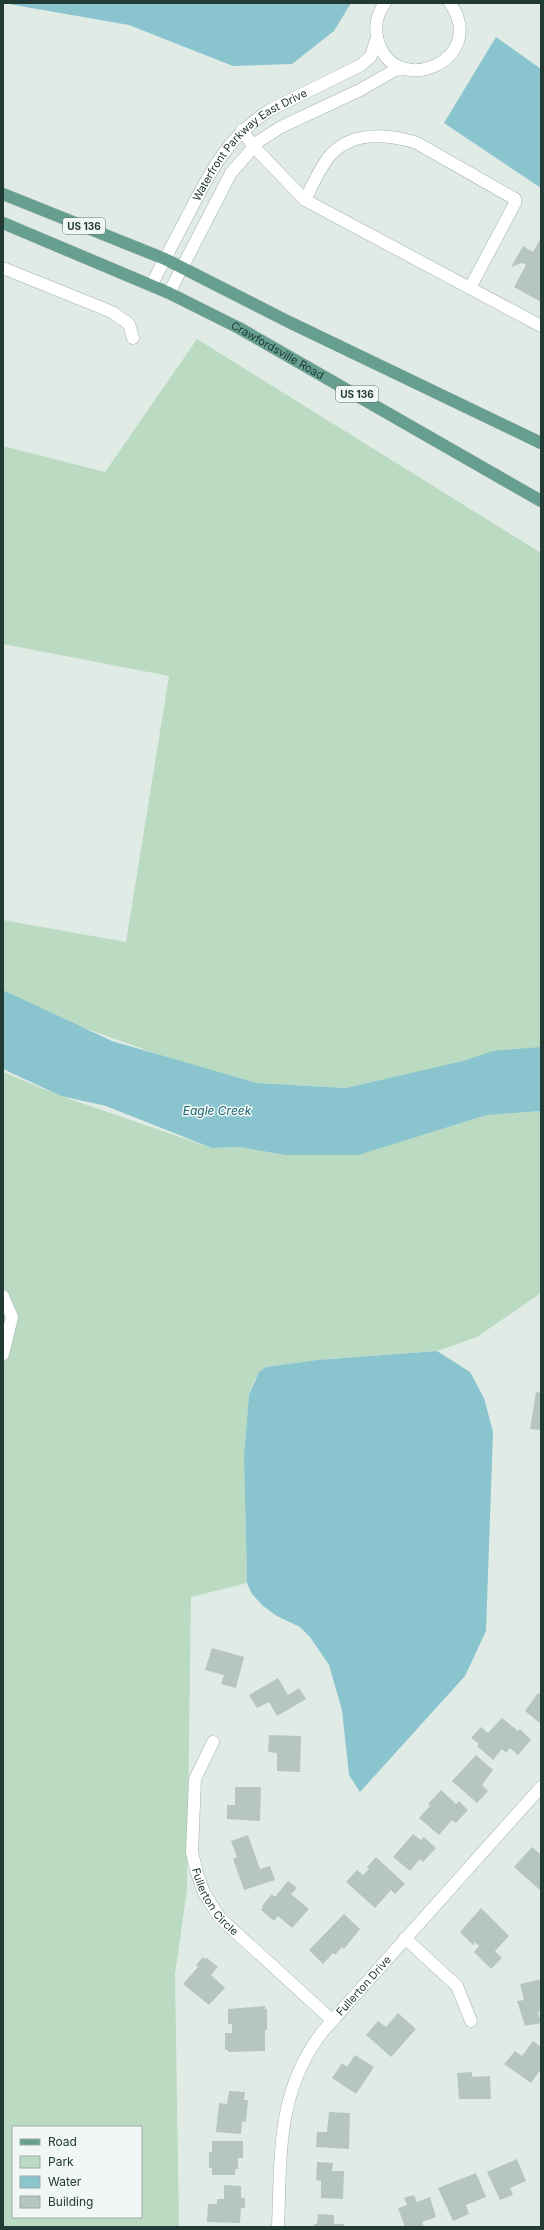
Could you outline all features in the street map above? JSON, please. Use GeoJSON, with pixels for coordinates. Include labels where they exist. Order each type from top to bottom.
{"type":"FeatureCollection","features":[{"type":"Feature","properties":{"kind":"main road","name":"US 136"},"geometry":{"type":"LineString","coordinates":[[3,194],[165,259],[289,322],[541,442]]}},
{"type":"Feature","properties":{"kind":"main road","name":"Crawfordsville Road"},"geometry":{"type":"LineString","coordinates":[[3,223],[169,293],[275,347],[541,501]]}},
{"type":"Feature","properties":{"kind":"street","name":"Waterfront Parkway East Drive"},"geometry":{"type":"LineString","coordinates":[[151,286],[217,160],[242,130],[270,110],[362,65],[371,56],[377,37],[378,19],[385,3]]}},
{"type":"Feature","properties":{"kind":"street","name":"Waterfront Parkway East Drive"},"geometry":{"type":"LineString","coordinates":[[169,293],[231,173],[254,147],[269,134],[294,120],[360,90],[395,70],[418,70],[431,68],[442,63],[450,56],[460,35],[459,20],[454,6]]}},
{"type":"Feature","properties":{"kind":"street"},"geometry":{"type":"LineString","coordinates":[[377,37],[386,56],[393,63],[407,69]]}},
{"type":"Feature","properties":{"kind":"street"},"geometry":{"type":"LineString","coordinates":[[242,130],[254,147],[305,200],[541,326]]}},
{"type":"Feature","properties":{"kind":"street"},"geometry":{"type":"LineString","coordinates":[[305,200],[327,160],[334,151],[346,144],[358,138],[372,135],[402,138],[417,143],[515,199],[515,203],[470,288]]}},
{"type":"Feature","properties":{"kind":"street"},"geometry":{"type":"LineString","coordinates":[[3,268],[112,312],[129,324],[133,338]]}},
{"type":"Feature","properties":{"kind":"street"},"geometry":{"type":"LineString","coordinates":[[3,1296],[12,1317],[3,1354]]}},
{"type":"Feature","properties":{"kind":"street","name":"Fullerton Circle"},"geometry":{"type":"LineString","coordinates":[[213,1742],[195,1779],[192,1852],[204,1894],[220,1918],[333,2021]]}},
{"type":"Feature","properties":{"kind":"street","name":"Fullerton Drive"},"geometry":{"type":"LineString","coordinates":[[278,2227],[282,2135],[286,2104],[293,2083],[306,2055],[316,2040],[405,1938],[540,1790]]}},
{"type":"Feature","properties":{"kind":"street"},"geometry":{"type":"LineString","coordinates":[[405,1938],[457,1986],[471,2021]]}},
{"type":"Feature","properties":{"kind":"green space"},"geometry":{"type":"Polygon","coordinates":[[[197,339],[541,553],[541,1053],[346,1088],[257,1083],[168,1058],[76,1025],[3,990],[3,920],[126,942],[169,676],[3,644],[3,446],[105,472],[197,339]]]}},
{"type":"Feature","properties":{"kind":"green space"},"geometry":{"type":"Polygon","coordinates":[[[3,1072],[61,1096],[212,1148],[240,1147],[284,1155],[423,1135],[487,1115],[541,1111],[541,1293],[477,1337],[437,1351],[317,1360],[266,1367],[255,1379],[249,1395],[244,1456],[247,1583],[191,1597],[187,1889],[175,1975],[179,2227],[3,2227],[3,1072]]]}},
{"type":"Feature","properties":{"kind":"water"},"geometry":{"type":"Polygon","coordinates":[[[3,3],[351,3],[334,31],[292,64],[233,66],[129,25],[3,3]]]}},
{"type":"Feature","properties":{"kind":"water"},"geometry":{"type":"Polygon","coordinates":[[[496,37],[541,69],[541,188],[444,123],[496,37]]]}},
{"type":"Feature","properties":{"kind":"water","name":"Eagle Creek"},"geometry":{"type":"Polygon","coordinates":[[[3,990],[112,1041],[257,1083],[346,1088],[463,1061],[493,1051],[541,1047],[541,1111],[487,1115],[358,1155],[284,1155],[240,1147],[212,1148],[106,1106],[61,1096],[3,1069],[3,990]]]}},
{"type":"Feature","properties":{"kind":"water"},"geometry":{"type":"Polygon","coordinates":[[[437,1351],[470,1372],[484,1398],[493,1432],[486,1631],[465,1676],[360,1792],[349,1775],[342,1710],[329,1665],[310,1637],[300,1627],[277,1616],[263,1606],[252,1594],[247,1583],[244,1456],[249,1395],[259,1372],[266,1367],[317,1360],[437,1351]]]}},
{"type":"Feature","properties":{"kind":"building"},"geometry":{"type":"Polygon","coordinates":[[[541,238],[541,302],[514,287],[526,265],[522,263],[511,267],[523,246],[533,252],[541,238]]]}},
{"type":"Feature","properties":{"kind":"building"},"geometry":{"type":"Polygon","coordinates":[[[536,1392],[541,1393],[541,1430],[530,1429],[536,1392]]]}},
{"type":"Feature","properties":{"kind":"building"},"geometry":{"type":"Polygon","coordinates":[[[212,1648],[244,1657],[236,1688],[221,1684],[224,1675],[205,1670],[212,1648]]]}},
{"type":"Feature","properties":{"kind":"building"},"geometry":{"type":"Polygon","coordinates":[[[278,1678],[288,1695],[299,1688],[306,1699],[277,1716],[269,1702],[257,1708],[249,1695],[278,1678]]]}},
{"type":"Feature","properties":{"kind":"building"},"geometry":{"type":"Polygon","coordinates":[[[538,1693],[541,1695],[541,1724],[525,1711],[538,1693]]]}},
{"type":"Feature","properties":{"kind":"building"},"geometry":{"type":"Polygon","coordinates":[[[502,1718],[518,1731],[520,1729],[531,1740],[518,1755],[510,1748],[506,1753],[502,1749],[493,1760],[477,1746],[479,1744],[471,1738],[481,1727],[488,1733],[502,1718]]]}},
{"type":"Feature","properties":{"kind":"building"},"geometry":{"type":"Polygon","coordinates":[[[269,1735],[301,1736],[300,1772],[277,1771],[277,1753],[268,1752],[269,1735]]]}},
{"type":"Feature","properties":{"kind":"building"},"geometry":{"type":"Polygon","coordinates":[[[476,1755],[493,1770],[482,1785],[488,1791],[477,1803],[452,1781],[476,1755]]]}},
{"type":"Feature","properties":{"kind":"building"},"geometry":{"type":"Polygon","coordinates":[[[235,1787],[261,1787],[260,1821],[227,1819],[227,1805],[235,1805],[235,1787]]]}},
{"type":"Feature","properties":{"kind":"building"},"geometry":{"type":"Polygon","coordinates":[[[441,1790],[456,1804],[459,1801],[468,1810],[456,1823],[452,1820],[439,1835],[419,1818],[430,1806],[428,1804],[441,1790]]]}},
{"type":"Feature","properties":{"kind":"building"},"geometry":{"type":"Polygon","coordinates":[[[413,1834],[421,1840],[424,1837],[436,1848],[423,1862],[420,1859],[410,1871],[393,1857],[413,1834]]]}},
{"type":"Feature","properties":{"kind":"building"},"geometry":{"type":"Polygon","coordinates":[[[248,1835],[260,1869],[270,1866],[275,1880],[244,1890],[233,1859],[237,1857],[231,1841],[248,1835]]]}},
{"type":"Feature","properties":{"kind":"building"},"geometry":{"type":"Polygon","coordinates":[[[532,1847],[541,1855],[541,1891],[514,1867],[532,1847]]]}},
{"type":"Feature","properties":{"kind":"building"},"geometry":{"type":"Polygon","coordinates":[[[376,1857],[405,1884],[395,1894],[391,1890],[375,1908],[346,1882],[357,1870],[363,1875],[369,1869],[367,1867],[376,1857]]]}},
{"type":"Feature","properties":{"kind":"building"},"geometry":{"type":"Polygon","coordinates":[[[288,1881],[297,1888],[291,1894],[309,1909],[292,1928],[278,1916],[274,1921],[261,1910],[263,1907],[262,1906],[272,1894],[275,1897],[288,1881]]]}},
{"type":"Feature","properties":{"kind":"building"},"geometry":{"type":"Polygon","coordinates":[[[481,1908],[509,1936],[495,1951],[502,1958],[491,1969],[474,1952],[479,1946],[475,1942],[473,1945],[460,1932],[481,1908]]]}},
{"type":"Feature","properties":{"kind":"building"},"geometry":{"type":"Polygon","coordinates":[[[344,1914],[360,1929],[344,1949],[342,1947],[335,1955],[333,1953],[323,1964],[309,1950],[344,1914]]]}},
{"type":"Feature","properties":{"kind":"building"},"geometry":{"type":"Polygon","coordinates":[[[203,1957],[205,1959],[207,1958],[218,1967],[211,1975],[225,1988],[209,2005],[183,1984],[198,1967],[196,1965],[203,1957]]]}},
{"type":"Feature","properties":{"kind":"building"},"geometry":{"type":"Polygon","coordinates":[[[541,1979],[541,2011],[538,2012],[541,2023],[525,2026],[517,2001],[524,2000],[520,1984],[541,1979]]]}},
{"type":"Feature","properties":{"kind":"building"},"geometry":{"type":"Polygon","coordinates":[[[265,2006],[265,2009],[267,2009],[267,2030],[265,2030],[265,2051],[228,2052],[228,2050],[225,2050],[225,2033],[232,2033],[232,2024],[228,2024],[228,2009],[265,2006]]]}},
{"type":"Feature","properties":{"kind":"building"},"geometry":{"type":"Polygon","coordinates":[[[398,2013],[416,2029],[391,2057],[366,2035],[378,2021],[386,2027],[398,2013]]]}},
{"type":"Feature","properties":{"kind":"building"},"geometry":{"type":"Polygon","coordinates":[[[533,2041],[541,2047],[541,2069],[531,2083],[504,2064],[515,2051],[522,2056],[533,2041]]]}},
{"type":"Feature","properties":{"kind":"building"},"geometry":{"type":"Polygon","coordinates":[[[355,2055],[374,2067],[356,2094],[332,2078],[342,2063],[347,2067],[355,2055]]]}},
{"type":"Feature","properties":{"kind":"building"},"geometry":{"type":"Polygon","coordinates":[[[472,2072],[472,2077],[490,2076],[491,2099],[459,2099],[457,2073],[472,2072]]]}},
{"type":"Feature","properties":{"kind":"building"},"geometry":{"type":"Polygon","coordinates":[[[229,2091],[245,2092],[244,2100],[248,2100],[246,2122],[242,2121],[241,2134],[216,2132],[219,2103],[227,2104],[229,2091]]]}},
{"type":"Feature","properties":{"kind":"building"},"geometry":{"type":"Polygon","coordinates":[[[329,2112],[350,2113],[349,2149],[316,2147],[317,2132],[327,2132],[329,2112]]]}},
{"type":"Feature","properties":{"kind":"building"},"geometry":{"type":"Polygon","coordinates":[[[212,2141],[243,2141],[243,2158],[238,2158],[238,2169],[235,2169],[235,2175],[212,2175],[212,2168],[209,2168],[209,2152],[212,2152],[212,2141]]]}},
{"type":"Feature","properties":{"kind":"building"},"geometry":{"type":"Polygon","coordinates":[[[517,2159],[526,2181],[510,2188],[513,2195],[500,2200],[487,2172],[517,2159]]]}},
{"type":"Feature","properties":{"kind":"building"},"geometry":{"type":"Polygon","coordinates":[[[317,2162],[333,2163],[332,2171],[344,2171],[343,2199],[321,2198],[321,2181],[316,2180],[317,2162]]]}},
{"type":"Feature","properties":{"kind":"building"},"geometry":{"type":"Polygon","coordinates":[[[476,2173],[486,2197],[466,2205],[469,2214],[453,2221],[438,2188],[476,2173]]]}},
{"type":"Feature","properties":{"kind":"building"},"geometry":{"type":"Polygon","coordinates":[[[224,2185],[241,2186],[241,2198],[245,2198],[245,2208],[241,2208],[240,2223],[207,2222],[208,2204],[217,2204],[217,2199],[224,2199],[224,2185]]]}},
{"type":"Feature","properties":{"kind":"building"},"geometry":{"type":"Polygon","coordinates":[[[414,2195],[417,2202],[430,2197],[436,2217],[422,2222],[424,2227],[405,2227],[398,2208],[407,2205],[404,2198],[414,2195]]]}},
{"type":"Feature","properties":{"kind":"building"},"geometry":{"type":"Polygon","coordinates":[[[318,2214],[334,2215],[334,2224],[344,2224],[344,2227],[314,2227],[314,2224],[317,2224],[318,2214]]]}}]}
